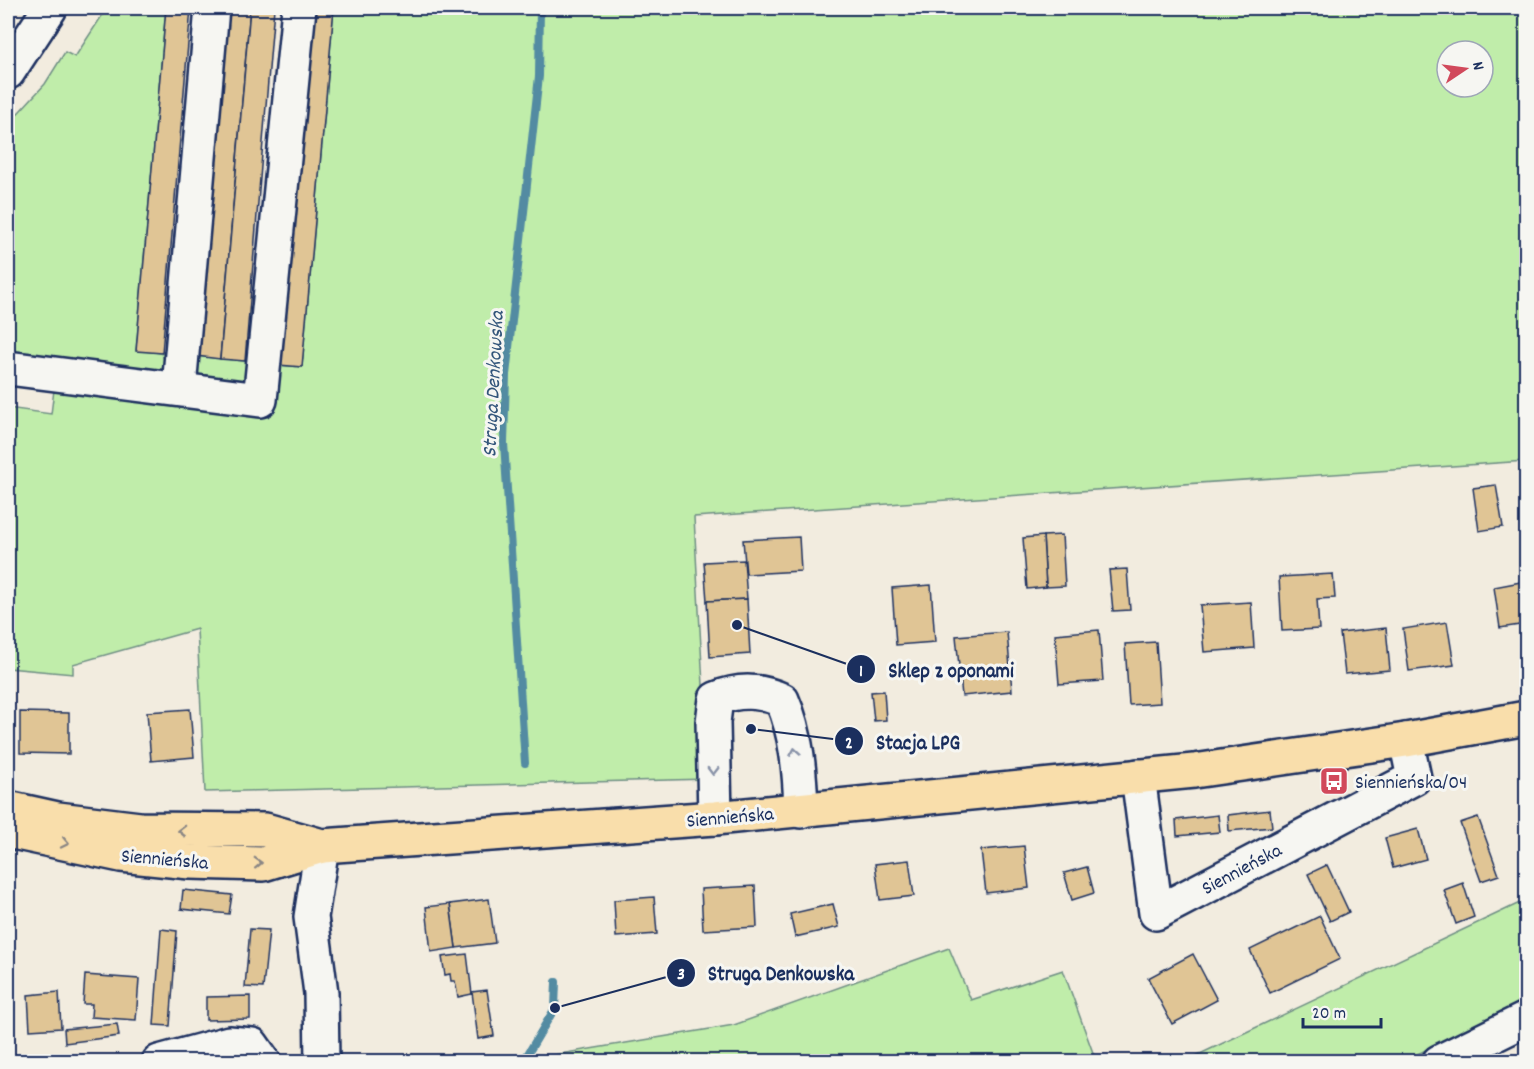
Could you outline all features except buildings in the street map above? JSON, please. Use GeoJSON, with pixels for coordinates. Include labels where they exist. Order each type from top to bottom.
{"type":"FeatureCollection","features":[{"type":"Feature","properties":{"kind":"main road","name":"Siennieńska"},"geometry":{"type":"LineString","coordinates":[[8,831],[121,855],[190,862],[263,864],[322,846],[715,818],[1138,776],[1406,740],[1527,718]]}},
{"type":"Feature","properties":{"kind":"main road","name":"Siennieńska"},"geometry":{"type":"LineString","coordinates":[[8,808],[58,819],[140,829],[265,830],[322,846]]}},
{"type":"Feature","properties":{"kind":"street"},"geometry":{"type":"LineString","coordinates":[[8,72],[50,8]]}},
{"type":"Feature","properties":{"kind":"street"},"geometry":{"type":"LineString","coordinates":[[179,388],[213,8]]}},
{"type":"Feature","properties":{"kind":"street"},"geometry":{"type":"LineString","coordinates":[[8,368],[260,400],[299,8]]}},
{"type":"Feature","properties":{"kind":"street"},"geometry":{"type":"LineString","coordinates":[[715,818],[713,722],[716,699],[730,693],[762,691],[782,700],[790,719],[800,783],[801,810]]}},
{"type":"Feature","properties":{"kind":"street","name":"Siennieńska"},"geometry":{"type":"LineString","coordinates":[[1138,776],[1156,913],[1414,778],[1406,740]]}},
{"type":"Feature","properties":{"kind":"street"},"geometry":{"type":"LineString","coordinates":[[322,846],[333,916],[321,993],[322,1062]]}},
{"type":"Feature","properties":{"kind":"street"},"geometry":{"type":"LineString","coordinates":[[1438,1062],[1527,1019]]}},
{"type":"Feature","properties":{"kind":"street"},"geometry":{"type":"LineString","coordinates":[[159,1062],[237,1042],[252,1045],[264,1062]]}},
{"type":"Feature","properties":{"kind":"green space"},"geometry":{"type":"Polygon","coordinates":[[[107,8],[166,8],[136,350],[162,353],[168,373],[8,363],[8,124],[45,84],[65,52],[75,57],[107,8]]]}},
{"type":"Feature","properties":{"kind":"green space"},"geometry":{"type":"Polygon","coordinates":[[[334,8],[1526,8],[1526,461],[694,517],[708,779],[205,792],[197,629],[73,664],[73,674],[8,668],[8,408],[51,414],[54,390],[268,417],[272,374],[278,365],[302,367],[334,8]]]}},
{"type":"Feature","properties":{"kind":"green space"},"geometry":{"type":"Polygon","coordinates":[[[196,356],[245,361],[249,368],[250,384],[197,388],[196,356]]]}},
{"type":"Feature","properties":{"kind":"green space"},"geometry":{"type":"Polygon","coordinates":[[[1526,900],[1526,1002],[1403,1061],[1183,1062],[1526,900]]]}},
{"type":"Feature","properties":{"kind":"green space"},"geometry":{"type":"Polygon","coordinates":[[[949,948],[971,1000],[1063,970],[1096,1061],[518,1061],[734,1025],[949,948]]]}},
{"type":"Feature","properties":{"kind":"waterway","name":"Struga Denkowska"},"geometry":{"type":"LineString","coordinates":[[525,763],[504,443],[506,375],[539,76],[540,8]]}},
{"type":"Feature","properties":{"kind":"waterway","name":"Struga Denkowska"},"geometry":{"type":"LineString","coordinates":[[523,1062],[555,1008],[556,982]]}},
{"type":"Feature","properties":{"kind":"place","name":"Sklep z oponami"},"geometry":{"type":"Point","coordinates":[737,625]}},
{"type":"Feature","properties":{"kind":"place","name":"Stacja LPG"},"geometry":{"type":"Point","coordinates":[751,729]}},
{"type":"Feature","properties":{"kind":"place","name":"Siennieńska/04"},"geometry":{"type":"Point","coordinates":[1334,781]}},
{"type":"Feature","properties":{"kind":"place","name":"Struga Denkowska"},"geometry":{"type":"Point","coordinates":[555,1008]}}]}
